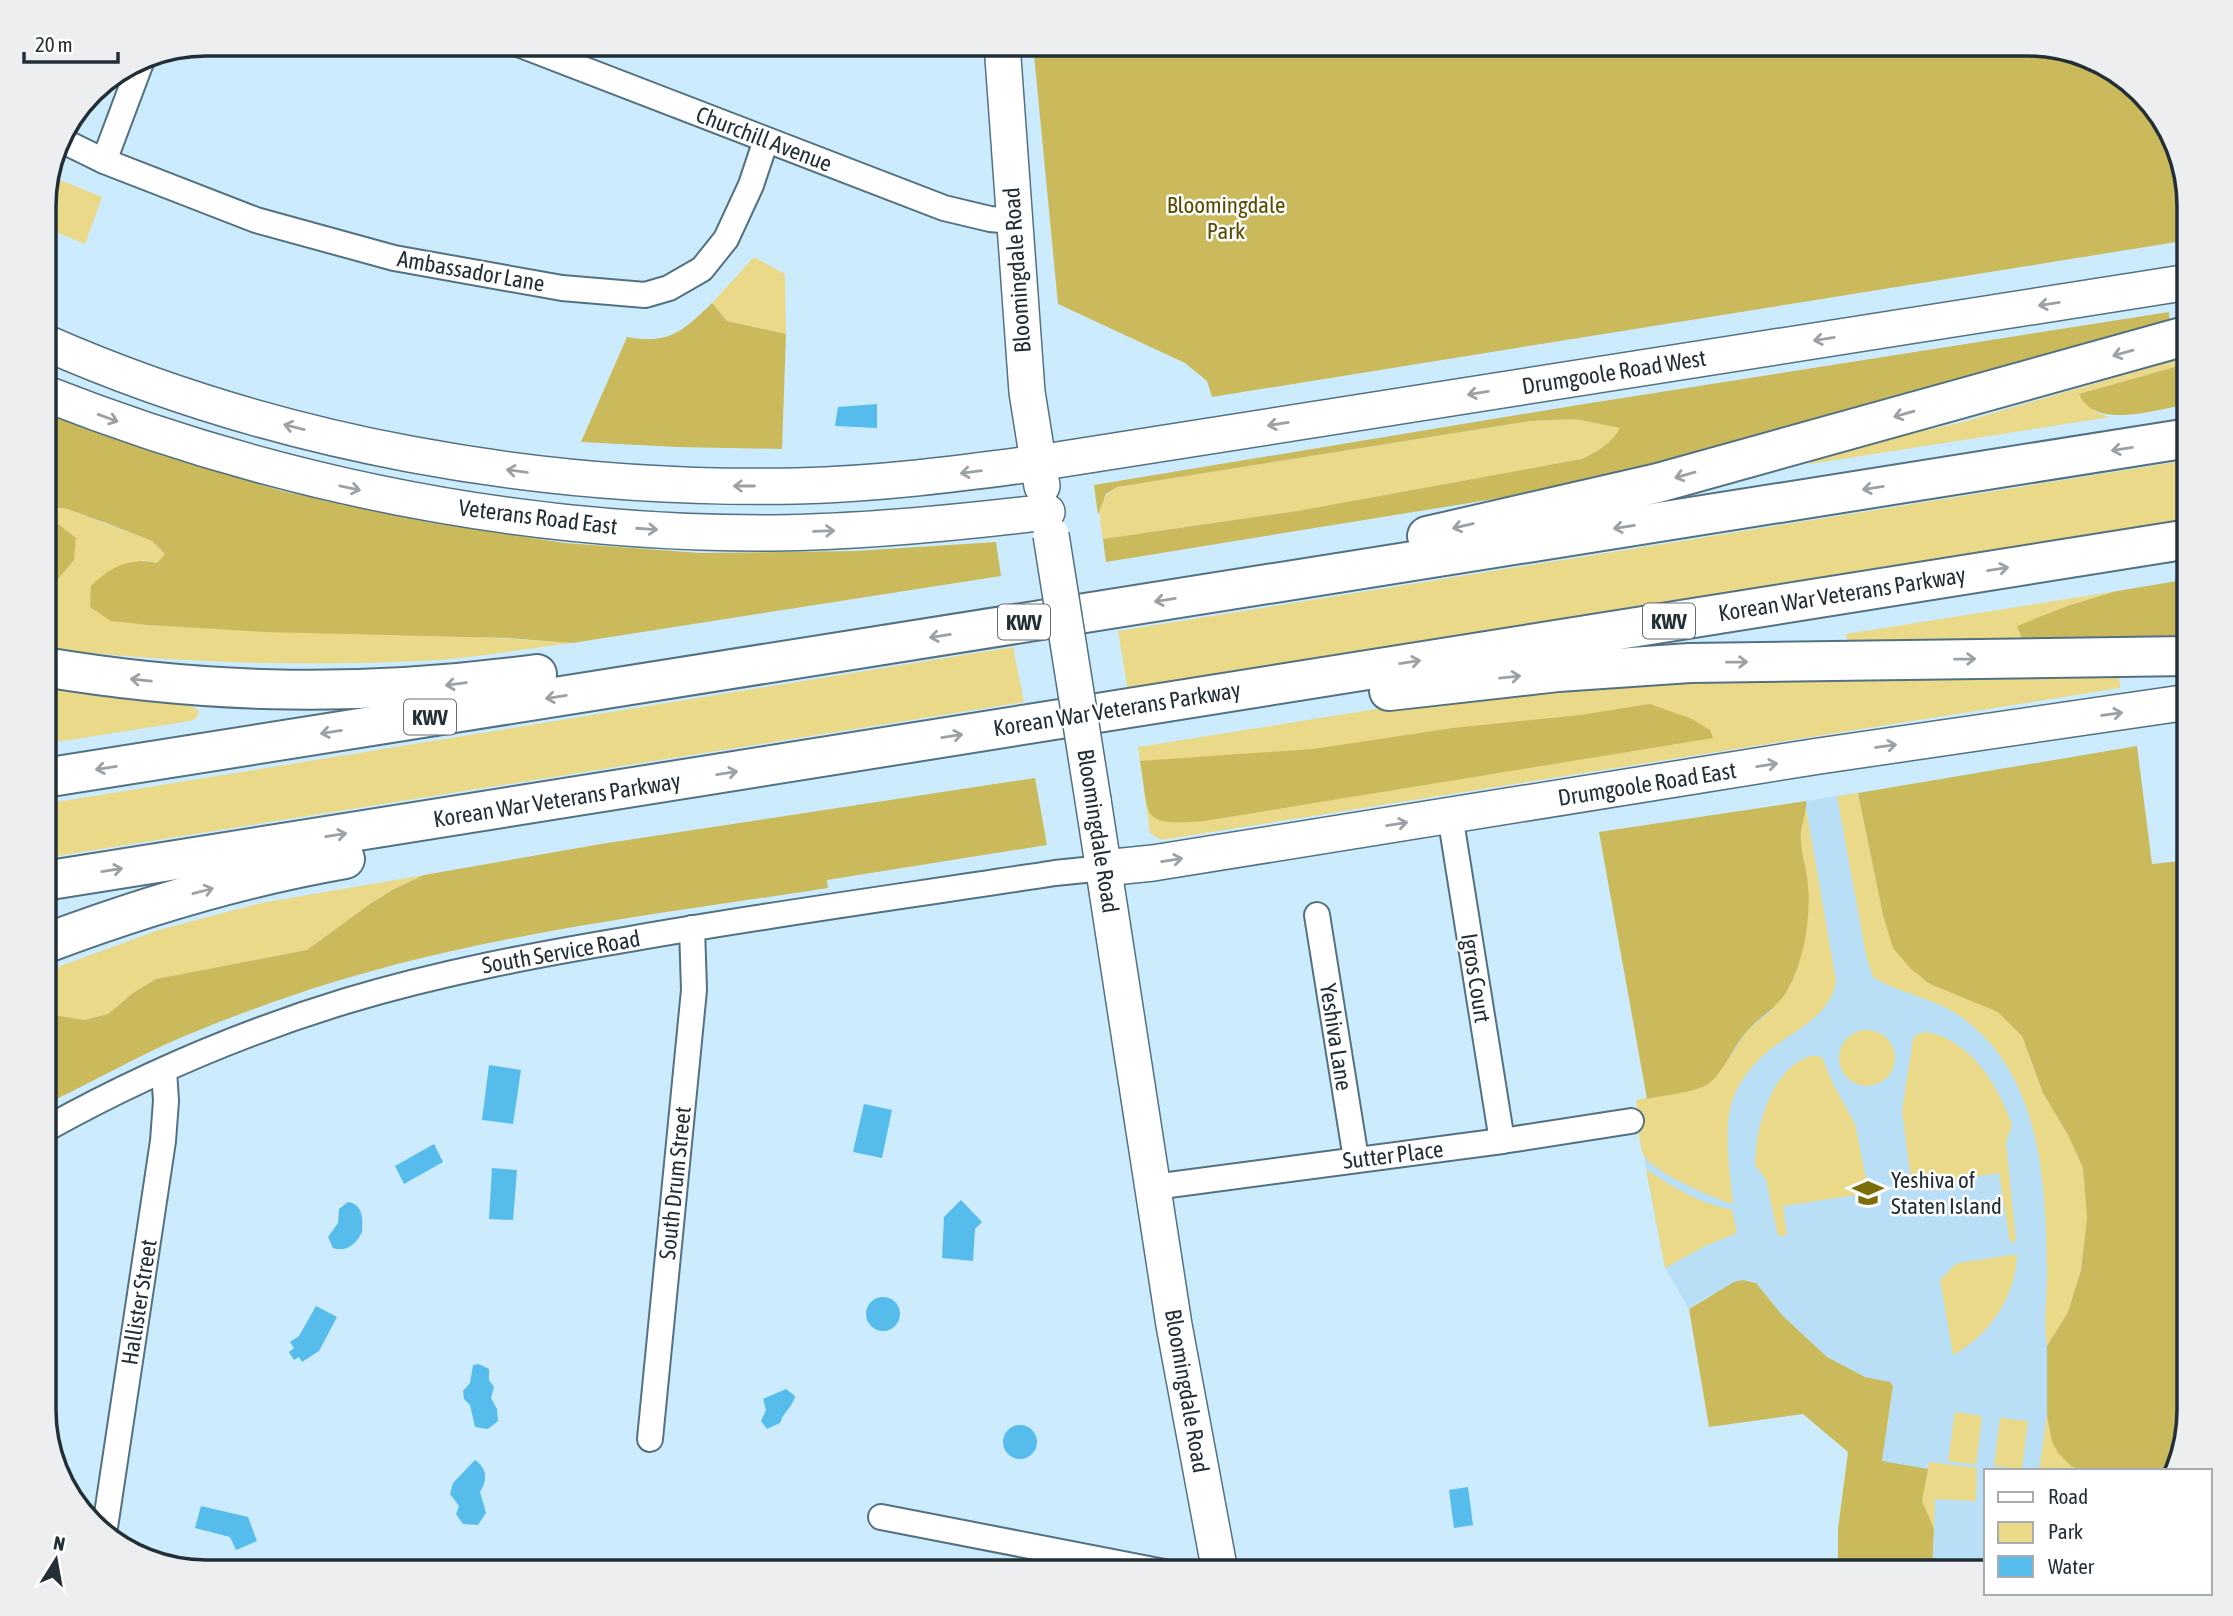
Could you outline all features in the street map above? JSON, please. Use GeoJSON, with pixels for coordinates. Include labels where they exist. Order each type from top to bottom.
{"type":"FeatureCollection","features":[{"type":"Feature","properties":{"kind":"highway"},"geometry":{"type":"LineString","coordinates":[[1232,590],[1459,527],[1658,483],[2177,338]]}},
{"type":"Feature","properties":{"kind":"highway","name":"KWV"},"geometry":{"type":"LineString","coordinates":[[56,776],[2177,440]]}},
{"type":"Feature","properties":{"kind":"highway","name":"Korean War Veterans Parkway"},"geometry":{"type":"LineString","coordinates":[[56,879],[2177,541]]}},
{"type":"Feature","properties":{"kind":"highway"},"geometry":{"type":"LineString","coordinates":[[56,668],[209,687],[267,691],[352,691],[440,686],[559,670],[817,655]]}},
{"type":"Feature","properties":{"kind":"highway"},"geometry":{"type":"LineString","coordinates":[[1149,704],[1395,691],[1558,672],[1690,663],[2177,656]]}},
{"type":"Feature","properties":{"kind":"highway"},"geometry":{"type":"LineString","coordinates":[[56,940],[118,917],[260,876],[358,857],[636,788]]}},
{"type":"Feature","properties":{"kind":"street","name":"Churchill Avenue"},"geometry":{"type":"LineString","coordinates":[[549,56],[944,208],[990,219],[1013,221]]}},
{"type":"Feature","properties":{"kind":"street","name":"Bloomingdale Road"},"geometry":{"type":"LineString","coordinates":[[1003,56],[1027,392],[1094,800],[1174,1325],[1218,1560]]}},
{"type":"Feature","properties":{"kind":"street"},"geometry":{"type":"LineString","coordinates":[[104,161],[137,73]]}},
{"type":"Feature","properties":{"kind":"street","name":"Ambassador Lane"},"geometry":{"type":"LineString","coordinates":[[70,144],[104,161],[256,220],[394,258],[562,288],[645,295],[669,288],[702,269],[726,239],[751,185],[766,140]]}},
{"type":"Feature","properties":{"kind":"street","name":"Drumgoole Road West"},"geometry":{"type":"LineString","coordinates":[[1038,463],[2177,284]]}},
{"type":"Feature","properties":{"kind":"street","name":"Veterans Road East"},"geometry":{"type":"LineString","coordinates":[[56,347],[113,370],[279,423],[452,461],[565,477],[681,485],[798,486],[917,478],[1038,463]]}},
{"type":"Feature","properties":{"kind":"street","name":"Veterans Road East"},"geometry":{"type":"LineString","coordinates":[[56,397],[190,446],[296,476],[425,503],[541,520],[655,530],[785,532],[1049,524]]}},
{"type":"Feature","properties":{"kind":"street","name":"Drumgoole Road East"},"geometry":{"type":"LineString","coordinates":[[1104,868],[1153,863],[1806,758],[2177,704]]}},
{"type":"Feature","properties":{"kind":"street","name":"Igros Court"},"geometry":{"type":"LineString","coordinates":[[1450,815],[1502,1141]]}},
{"type":"Feature","properties":{"kind":"street","name":"South Service Road"},"geometry":{"type":"LineString","coordinates":[[56,1124],[164,1070],[255,1032],[346,1001],[407,984],[513,959],[692,928],[1055,873],[1104,868]]}},
{"type":"Feature","properties":{"kind":"street","name":"Yeshiva Lane"},"geometry":{"type":"LineString","coordinates":[[1317,915],[1356,1159]]}},
{"type":"Feature","properties":{"kind":"street","name":"South Drum Street"},"geometry":{"type":"LineString","coordinates":[[650,1439],[694,990],[692,928]]}},
{"type":"Feature","properties":{"kind":"street","name":"Hallister Street"},"geometry":{"type":"LineString","coordinates":[[106,1522],[164,1129],[164,1070]]}},
{"type":"Feature","properties":{"kind":"street","name":"Sutter Place"},"geometry":{"type":"LineString","coordinates":[[1154,1187],[1502,1141],[1631,1121]]}},
{"type":"Feature","properties":{"kind":"street"},"geometry":{"type":"LineString","coordinates":[[881,1517],[1102,1560]]}},
{"type":"Feature","properties":{"kind":"shaded area","name":"Yeshiva of Staten Island"},"geometry":{"type":"Polygon","coordinates":[[[1858,793],[1883,915],[1961,996],[2068,1135],[2047,1346],[2071,1466],[2078,1469],[1984,1469],[1984,1560],[1933,1560],[1934,1530],[1882,1461],[1893,1386],[1890,1382],[1865,1377],[1827,1357],[1782,1315],[1756,1283],[1749,1280],[1704,1298],[1689,1309],[1665,1268],[1636,1100],[1647,1099],[1806,808],[1806,801],[1858,793]]]}},
{"type":"Feature","properties":{"kind":"green space","name":"Bloomingdale Park"},"geometry":{"type":"Polygon","coordinates":[[[1034,56],[2046,57],[2075,64],[2110,81],[2140,107],[2166,149],[2176,187],[2177,242],[1212,397],[1207,381],[1185,363],[1058,304],[1034,56]]]}},
{"type":"Feature","properties":{"kind":"green space"},"geometry":{"type":"Polygon","coordinates":[[[60,180],[102,197],[85,244],[56,232],[57,188],[60,180]]]}},
{"type":"Feature","properties":{"kind":"green space"},"geometry":{"type":"Polygon","coordinates":[[[754,257],[785,274],[786,334],[727,321],[712,303],[754,257]]]}},
{"type":"Feature","properties":{"kind":"green space"},"geometry":{"type":"Polygon","coordinates":[[[712,303],[727,321],[786,334],[782,449],[581,442],[627,337],[654,339],[674,334],[712,303]]]}},
{"type":"Feature","properties":{"kind":"green space"},"geometry":{"type":"Polygon","coordinates":[[[2169,312],[2170,329],[1629,477],[1106,562],[1103,539],[1297,511],[1582,459],[1604,446],[1620,428],[1575,419],[1530,421],[1117,487],[1106,494],[1098,515],[1094,485],[2169,312]]]}},
{"type":"Feature","properties":{"kind":"green space"},"geometry":{"type":"Polygon","coordinates":[[[2177,359],[2177,366],[2080,394],[2095,412],[2110,417],[1810,464],[1810,456],[1959,423],[2177,359]]]}},
{"type":"Feature","properties":{"kind":"green space"},"geometry":{"type":"Polygon","coordinates":[[[2177,366],[2177,406],[2144,413],[2112,415],[2098,412],[2087,405],[2079,394],[2177,366]]]}},
{"type":"Feature","properties":{"kind":"green space"},"geometry":{"type":"Polygon","coordinates":[[[56,416],[150,451],[282,491],[427,522],[565,543],[701,553],[855,551],[996,542],[1001,576],[572,643],[508,638],[266,632],[149,625],[111,621],[90,607],[91,586],[121,565],[138,561],[157,563],[165,554],[152,541],[64,508],[56,508],[56,416]]]}},
{"type":"Feature","properties":{"kind":"green space"},"geometry":{"type":"Polygon","coordinates":[[[1575,419],[1621,428],[1604,446],[1582,459],[1297,511],[1103,539],[1100,510],[1105,498],[1117,487],[1530,421],[1575,419]]]}},
{"type":"Feature","properties":{"kind":"green space"},"geometry":{"type":"Polygon","coordinates":[[[2177,462],[2177,525],[1128,691],[1118,631],[2177,462]]]}},
{"type":"Feature","properties":{"kind":"green space"},"geometry":{"type":"Polygon","coordinates":[[[56,508],[64,508],[152,541],[166,555],[157,563],[142,560],[149,625],[572,643],[437,660],[371,663],[184,660],[56,649],[56,582],[74,560],[56,528],[56,508]]]}},
{"type":"Feature","properties":{"kind":"green space"},"geometry":{"type":"Polygon","coordinates":[[[56,522],[76,538],[74,560],[56,582],[56,522]]]}},
{"type":"Feature","properties":{"kind":"green space"},"geometry":{"type":"Polygon","coordinates":[[[2177,581],[2177,637],[2022,639],[2017,626],[2070,605],[2117,591],[2177,581]]]}},
{"type":"Feature","properties":{"kind":"green space"},"geometry":{"type":"Polygon","coordinates":[[[2117,591],[2070,605],[2150,636],[2177,637],[1848,644],[1846,634],[2117,591]]]}},
{"type":"Feature","properties":{"kind":"green space"},"geometry":{"type":"Polygon","coordinates":[[[1013,647],[1024,702],[56,856],[56,802],[1013,647]]]}},
{"type":"Feature","properties":{"kind":"green space"},"geometry":{"type":"Polygon","coordinates":[[[2119,677],[2120,688],[1161,840],[1150,833],[1138,747],[1433,700],[1713,680],[2119,677]]]}},
{"type":"Feature","properties":{"kind":"green space"},"geometry":{"type":"Polygon","coordinates":[[[56,687],[192,706],[199,711],[196,719],[56,742],[56,687]]]}},
{"type":"Feature","properties":{"kind":"green space"},"geometry":{"type":"Polygon","coordinates":[[[1650,704],[1692,719],[1710,730],[1713,738],[1204,821],[1158,820],[1151,815],[1145,796],[1140,761],[1313,749],[1453,728],[1580,715],[1650,704]]]}},
{"type":"Feature","properties":{"kind":"green space"},"geometry":{"type":"Polygon","coordinates":[[[2137,746],[2152,864],[2177,861],[2177,1410],[2172,1449],[2165,1469],[2078,1469],[2059,1454],[2052,1442],[2047,1415],[2047,1346],[2068,1312],[2081,1270],[2087,1218],[2083,1168],[2068,1135],[2043,1093],[2022,1036],[1998,1012],[1930,984],[1911,969],[1893,948],[1883,915],[1858,793],[2137,746]]]}},
{"type":"Feature","properties":{"kind":"green space"},"geometry":{"type":"Polygon","coordinates":[[[1035,778],[1047,845],[827,880],[828,888],[622,919],[418,959],[351,977],[223,1020],[162,1046],[56,1099],[56,1015],[84,1020],[108,1014],[133,993],[156,979],[307,950],[370,904],[424,875],[601,844],[1035,778]]]}},
{"type":"Feature","properties":{"kind":"green space"},"geometry":{"type":"Polygon","coordinates":[[[1858,793],[1883,915],[1930,984],[1999,1012],[2022,1036],[2043,1093],[2068,1135],[2083,1168],[2087,1218],[2081,1270],[2068,1312],[2047,1346],[2045,1206],[2034,1134],[2024,1100],[2008,1069],[1988,1040],[1960,1016],[1873,977],[1866,955],[1837,796],[1858,793]]]}},
{"type":"Feature","properties":{"kind":"green space"},"geometry":{"type":"Polygon","coordinates":[[[1806,801],[1801,837],[1809,898],[1802,952],[1794,978],[1779,1001],[1747,1031],[1711,1082],[1692,1090],[1647,1099],[1599,832],[1806,801]]]}},
{"type":"Feature","properties":{"kind":"green space"},"geometry":{"type":"Polygon","coordinates":[[[1806,808],[1836,981],[1828,1003],[1821,1011],[1763,1056],[1737,1089],[1728,1121],[1733,1204],[1684,1184],[1648,1161],[1641,1148],[1636,1100],[1706,1086],[1747,1031],[1772,1010],[1808,885],[1800,840],[1801,823],[1806,808]]]}},
{"type":"Feature","properties":{"kind":"green space"},"geometry":{"type":"Polygon","coordinates":[[[424,875],[370,904],[307,950],[156,979],[133,993],[108,1014],[83,1020],[56,1015],[56,968],[159,930],[261,903],[424,875]]]}},
{"type":"Feature","properties":{"kind":"green space"},"geometry":{"type":"Polygon","coordinates":[[[1867,1030],[1882,1035],[1890,1043],[1895,1058],[1890,1073],[1882,1081],[1867,1086],[1852,1081],[1844,1073],[1839,1058],[1844,1043],[1852,1035],[1867,1030]]]}},
{"type":"Feature","properties":{"kind":"green space"},"geometry":{"type":"Polygon","coordinates":[[[1924,1032],[1955,1043],[1968,1053],[1990,1080],[2006,1110],[2012,1125],[2006,1142],[2016,1241],[2010,1242],[1999,1173],[1912,1186],[1902,1111],[1913,1039],[1924,1032]]]}},
{"type":"Feature","properties":{"kind":"green space"},"geometry":{"type":"Polygon","coordinates":[[[1810,1056],[1823,1059],[1855,1124],[1869,1193],[1783,1206],[1787,1235],[1778,1236],[1766,1179],[1755,1165],[1758,1134],[1775,1087],[1796,1063],[1810,1056]]]}},
{"type":"Feature","properties":{"kind":"green space"},"geometry":{"type":"Polygon","coordinates":[[[1646,1169],[1687,1194],[1732,1210],[1737,1233],[1705,1246],[1665,1268],[1646,1169]]]}},
{"type":"Feature","properties":{"kind":"green space"},"geometry":{"type":"Polygon","coordinates":[[[2017,1254],[2012,1285],[1998,1313],[1978,1337],[1953,1355],[1940,1279],[1959,1263],[2017,1254]]]}},
{"type":"Feature","properties":{"kind":"green space"},"geometry":{"type":"Polygon","coordinates":[[[1743,1280],[1756,1283],[1782,1315],[1827,1357],[1865,1377],[1890,1382],[1893,1386],[1882,1461],[1928,1469],[1922,1501],[1934,1529],[1933,1560],[1838,1560],[1838,1529],[1848,1452],[1803,1414],[1709,1427],[1689,1309],[1734,1282],[1743,1280]]]}},
{"type":"Feature","properties":{"kind":"green space"},"geometry":{"type":"Polygon","coordinates":[[[1955,1412],[1982,1416],[1976,1465],[1948,1461],[1955,1412]]]}},
{"type":"Feature","properties":{"kind":"green space"},"geometry":{"type":"Polygon","coordinates":[[[2047,1415],[2061,1455],[2078,1469],[2039,1469],[2047,1415]]]}},
{"type":"Feature","properties":{"kind":"green space"},"geometry":{"type":"Polygon","coordinates":[[[2000,1418],[2028,1421],[2022,1469],[1994,1466],[2000,1418]]]}},
{"type":"Feature","properties":{"kind":"green space"},"geometry":{"type":"Polygon","coordinates":[[[1929,1462],[1977,1468],[1976,1501],[1935,1499],[1934,1529],[1922,1501],[1929,1462]]]}},
{"type":"Feature","properties":{"kind":"water"},"geometry":{"type":"Polygon","coordinates":[[[877,404],[877,428],[835,426],[838,407],[877,404]]]}},
{"type":"Feature","properties":{"kind":"water"},"geometry":{"type":"Polygon","coordinates":[[[489,1065],[521,1070],[513,1124],[482,1120],[489,1065]]]}},
{"type":"Feature","properties":{"kind":"water"},"geometry":{"type":"Polygon","coordinates":[[[864,1104],[892,1110],[882,1158],[853,1152],[864,1104]]]}},
{"type":"Feature","properties":{"kind":"water"},"geometry":{"type":"Polygon","coordinates":[[[434,1144],[443,1162],[404,1184],[395,1166],[434,1144]]]}},
{"type":"Feature","properties":{"kind":"water"},"geometry":{"type":"Polygon","coordinates":[[[492,1168],[517,1170],[513,1220],[489,1219],[492,1168]]]}},
{"type":"Feature","properties":{"kind":"water"},"geometry":{"type":"Polygon","coordinates":[[[961,1200],[982,1222],[975,1229],[973,1261],[942,1258],[944,1217],[961,1200]]]}},
{"type":"Feature","properties":{"kind":"water"},"geometry":{"type":"Polygon","coordinates":[[[348,1202],[359,1209],[362,1232],[350,1246],[333,1248],[328,1237],[338,1223],[339,1209],[348,1202]]]}},
{"type":"Feature","properties":{"kind":"water"},"geometry":{"type":"Polygon","coordinates":[[[883,1297],[895,1302],[900,1314],[895,1326],[883,1331],[871,1326],[866,1314],[871,1302],[883,1297]]]}},
{"type":"Feature","properties":{"kind":"water"},"geometry":{"type":"Polygon","coordinates":[[[316,1306],[337,1317],[319,1351],[302,1362],[299,1357],[294,1360],[289,1352],[294,1348],[290,1342],[299,1336],[316,1306]]]}},
{"type":"Feature","properties":{"kind":"water"},"geometry":{"type":"Polygon","coordinates":[[[479,1364],[489,1369],[489,1380],[494,1387],[491,1398],[497,1409],[498,1421],[488,1429],[475,1427],[470,1405],[464,1399],[463,1391],[470,1383],[473,1365],[479,1364]]]}},
{"type":"Feature","properties":{"kind":"water"},"geometry":{"type":"Polygon","coordinates":[[[786,1389],[795,1396],[794,1400],[780,1423],[767,1429],[761,1421],[766,1410],[763,1399],[786,1389]]]}},
{"type":"Feature","properties":{"kind":"water"},"geometry":{"type":"Polygon","coordinates":[[[1020,1425],[1032,1430],[1037,1442],[1032,1454],[1020,1459],[1008,1454],[1003,1442],[1008,1430],[1020,1425]]]}},
{"type":"Feature","properties":{"kind":"water"},"geometry":{"type":"Polygon","coordinates":[[[475,1460],[485,1474],[480,1492],[486,1513],[478,1525],[463,1524],[456,1514],[459,1506],[450,1494],[453,1483],[475,1460]]]}},
{"type":"Feature","properties":{"kind":"water"},"geometry":{"type":"Polygon","coordinates":[[[1468,1487],[1473,1525],[1454,1528],[1449,1490],[1468,1487]]]}},
{"type":"Feature","properties":{"kind":"water"},"geometry":{"type":"Polygon","coordinates":[[[201,1506],[248,1517],[257,1541],[236,1550],[230,1537],[195,1528],[201,1506]]]}},
{"type":"Feature","properties":{"kind":"place","name":"Yeshiva of Staten Island"},"geometry":{"type":"Point","coordinates":[1868,1193]}}]}
